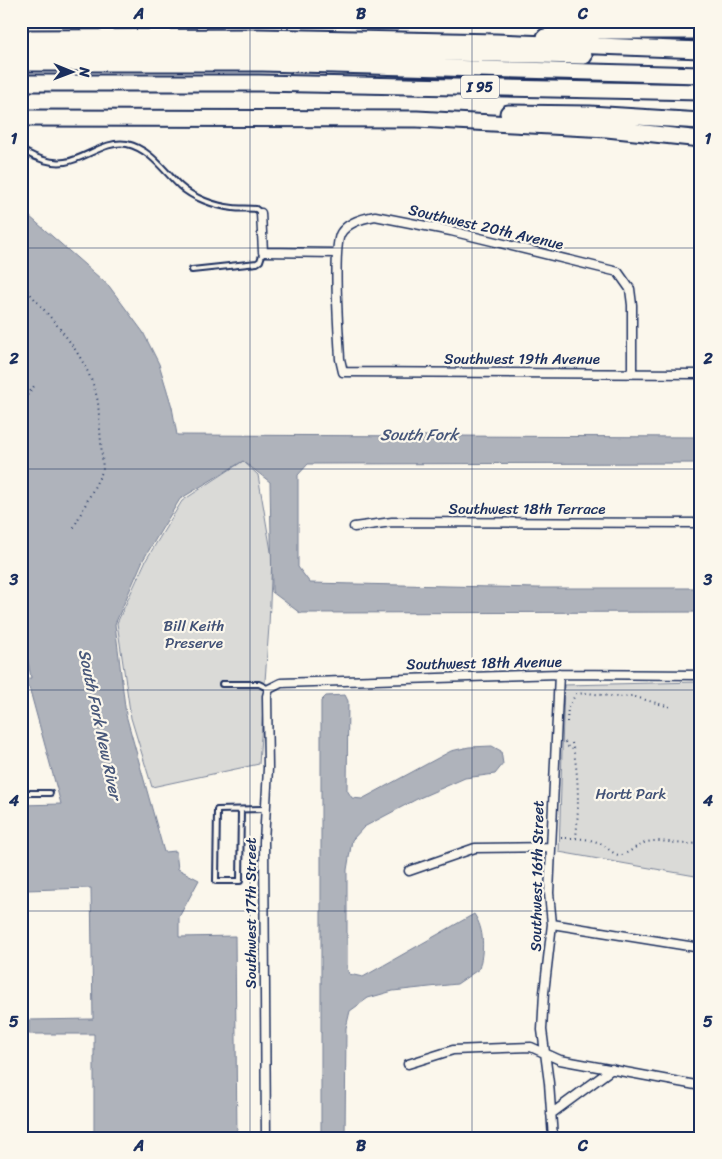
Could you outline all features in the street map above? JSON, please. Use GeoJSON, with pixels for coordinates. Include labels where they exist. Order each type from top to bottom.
{"type":"FeatureCollection","features":[{"type":"Feature","properties":{"kind":"highway"},"geometry":{"type":"LineString","coordinates":[[496,42],[599,31],[701,31]]}},
{"type":"Feature","properties":{"kind":"highway"},"geometry":{"type":"LineString","coordinates":[[21,38],[259,43],[701,58]]}},
{"type":"Feature","properties":{"kind":"highway"},"geometry":{"type":"LineString","coordinates":[[21,49],[259,43],[496,42],[701,50]]}},
{"type":"Feature","properties":{"kind":"highway"},"geometry":{"type":"LineString","coordinates":[[21,63],[263,63],[701,75]]}},
{"type":"Feature","properties":{"kind":"highway","name":"I 95"},"geometry":{"type":"LineString","coordinates":[[21,83],[259,83],[701,92]]}},
{"type":"Feature","properties":{"kind":"highway"},"geometry":{"type":"LineString","coordinates":[[417,119],[480,113],[624,116],[701,121]]}},
{"type":"Feature","properties":{"kind":"highway"},"geometry":{"type":"LineString","coordinates":[[21,118],[417,119],[582,127],[701,139]]}},
{"type":"Feature","properties":{"kind":"street"},"geometry":{"type":"LineString","coordinates":[[261,213],[263,252],[336,253]]}},
{"type":"Feature","properties":{"kind":"street","name":"Southwest 20th Avenue"},"geometry":{"type":"LineString","coordinates":[[336,253],[341,233],[352,223],[365,217],[375,216],[451,231],[618,272],[630,289],[632,305],[632,373]]}},
{"type":"Feature","properties":{"kind":"street","name":"Southwest 19th Avenue"},"geometry":{"type":"LineString","coordinates":[[336,253],[340,360],[343,372],[701,374]]}},
{"type":"Feature","properties":{"kind":"street","name":"Southwest 18th Terrace"},"geometry":{"type":"LineString","coordinates":[[354,527],[392,522],[701,523]]}},
{"type":"Feature","properties":{"kind":"street","name":"Southwest 18th Avenue"},"geometry":{"type":"LineString","coordinates":[[269,689],[280,683],[290,682],[559,674],[701,675]]}},
{"type":"Feature","properties":{"kind":"street","name":"Southwest 16th Street"},"geometry":{"type":"LineString","coordinates":[[553,1138],[542,1030],[544,992],[552,924],[549,893],[559,674]]}},
{"type":"Feature","properties":{"kind":"street","name":"Southwest 17th Street"},"geometry":{"type":"LineString","coordinates":[[266,1138],[264,908],[268,768],[267,696],[269,689]]}},
{"type":"Feature","properties":{"kind":"street"},"geometry":{"type":"LineString","coordinates":[[409,871],[475,848],[551,847]]}},
{"type":"Feature","properties":{"kind":"street"},"geometry":{"type":"LineString","coordinates":[[552,924],[701,948]]}},
{"type":"Feature","properties":{"kind":"street"},"geometry":{"type":"LineString","coordinates":[[408,1064],[453,1050],[531,1047],[560,1060],[701,1086]]}},
{"type":"Feature","properties":{"kind":"street"},"geometry":{"type":"LineString","coordinates":[[551,1114],[612,1069]]}},
{"type":"Feature","properties":{"kind":"lane"},"geometry":{"type":"LineString","coordinates":[[25,152],[46,160],[64,163],[113,144],[130,144],[140,149],[163,167],[181,187],[199,198],[217,206],[256,208],[261,213]]}},
{"type":"Feature","properties":{"kind":"lane"},"geometry":{"type":"LineString","coordinates":[[192,270],[257,263],[260,261],[263,252]]}},
{"type":"Feature","properties":{"kind":"lane"},"geometry":{"type":"LineString","coordinates":[[222,684],[259,684],[269,689]]}},
{"type":"Feature","properties":{"kind":"lane"},"geometry":{"type":"LineString","coordinates":[[21,793],[50,793]]}},
{"type":"Feature","properties":{"kind":"lane"},"geometry":{"type":"LineString","coordinates":[[241,810],[240,881],[216,881],[217,810],[266,809]]}},
{"type":"Feature","properties":{"kind":"path"},"geometry":{"type":"LineString","coordinates":[[21,283],[79,353],[98,402],[103,470],[73,529]]}},
{"type":"Feature","properties":{"kind":"path"},"geometry":{"type":"LineString","coordinates":[[21,403],[35,384]]}},
{"type":"Feature","properties":{"kind":"path"},"geometry":{"type":"LineString","coordinates":[[566,727],[568,708],[576,694],[618,698],[632,696],[670,707]]}},
{"type":"Feature","properties":{"kind":"path"},"geometry":{"type":"LineString","coordinates":[[565,738],[567,746],[574,750]]}},
{"type":"Feature","properties":{"kind":"path"},"geometry":{"type":"LineString","coordinates":[[572,742],[576,782],[576,838]]}},
{"type":"Feature","properties":{"kind":"path"},"geometry":{"type":"LineString","coordinates":[[558,838],[576,838],[600,843],[618,855],[624,854],[636,846],[647,842],[660,841],[693,845],[701,842]]}},
{"type":"Feature","properties":{"kind":"green space","name":"Bill Keith Preserve"},"geometry":{"type":"Polygon","coordinates":[[[243,461],[258,475],[272,557],[259,764],[152,787],[131,718],[117,623],[146,560],[182,501],[243,461]]]}},
{"type":"Feature","properties":{"kind":"green space","name":"Hortt Park"},"geometry":{"type":"Polygon","coordinates":[[[701,682],[701,877],[559,852],[564,685],[701,682]]]}},
{"type":"Feature","properties":{"kind":"water","name":"South Fork New River"},"geometry":{"type":"Polygon","coordinates":[[[21,209],[109,286],[143,332],[159,364],[172,407],[177,435],[701,437],[701,463],[308,464],[298,475],[298,567],[310,583],[537,588],[701,588],[701,612],[300,613],[272,592],[270,482],[243,461],[180,499],[143,560],[115,624],[126,715],[164,852],[176,851],[178,869],[199,880],[179,917],[179,937],[235,936],[237,1138],[94,1138],[94,1034],[29,1034],[29,1020],[93,1019],[91,888],[26,890],[26,882],[21,881],[21,805],[61,804],[29,687],[21,687],[21,679],[31,678],[21,623],[21,209]]]}},
{"type":"Feature","properties":{"kind":"water"},"geometry":{"type":"Polygon","coordinates":[[[345,695],[348,701],[347,790],[352,798],[362,799],[451,751],[469,747],[492,746],[501,751],[503,764],[495,774],[465,778],[417,799],[364,827],[352,840],[347,870],[347,968],[349,974],[363,977],[474,914],[482,934],[482,955],[479,969],[457,984],[393,991],[368,998],[350,1011],[346,1028],[345,1138],[321,1138],[321,701],[326,696],[345,695]]]}},
{"type":"Feature","properties":{"kind":"water label","name":"South Fork"},"geometry":{"type":"Point","coordinates":[419,434]}}]}
